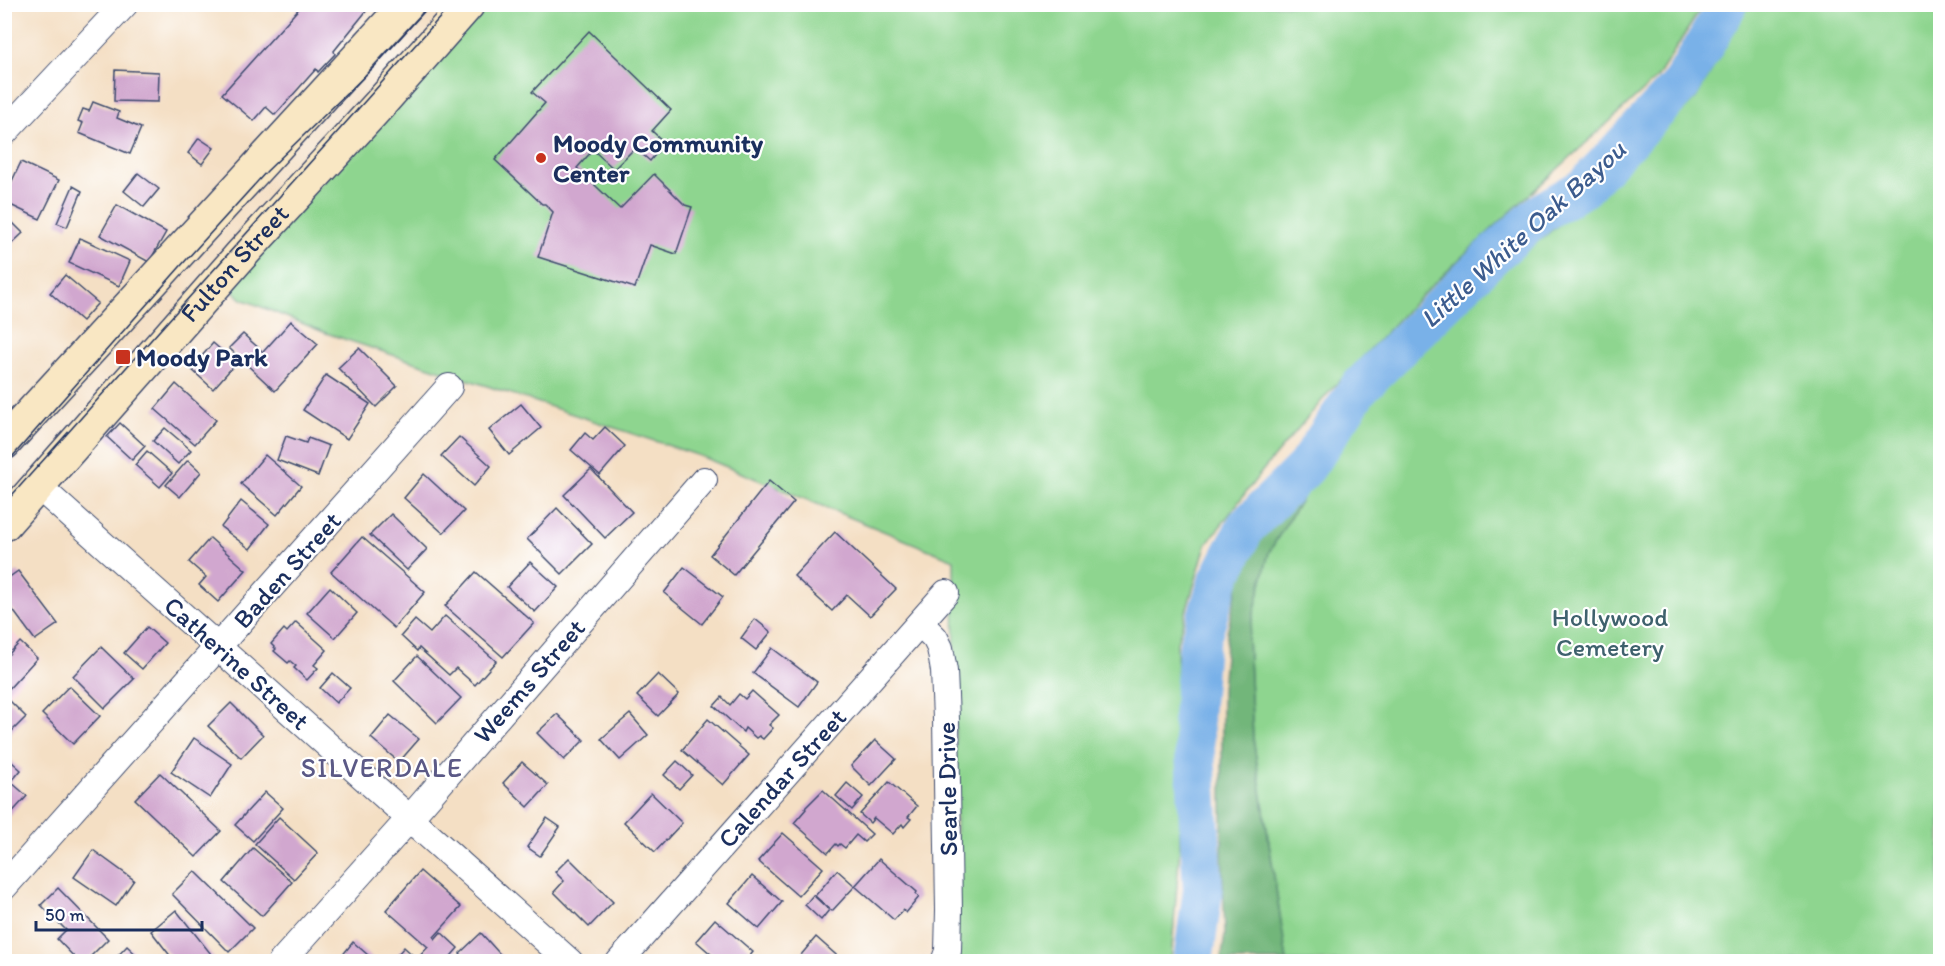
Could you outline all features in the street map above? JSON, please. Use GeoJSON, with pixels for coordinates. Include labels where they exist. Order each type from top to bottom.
{"type":"FeatureCollection","features":[{"type":"Feature","properties":{"kind":"main road","name":"Fulton Street"},"geometry":{"type":"LineString","coordinates":[[4,443],[407,4]]}},
{"type":"Feature","properties":{"kind":"main road","name":"Fulton Street"},"geometry":{"type":"LineString","coordinates":[[4,524],[241,255],[468,4]]}},
{"type":"Feature","properties":{"kind":"street"},"geometry":{"type":"LineString","coordinates":[[4,133],[125,4]]}},
{"type":"Feature","properties":{"kind":"street","name":"Baden Street"},"geometry":{"type":"LineString","coordinates":[[8,875],[219,646],[449,387]]}},
{"type":"Feature","properties":{"kind":"street","name":"Weems Street"},"geometry":{"type":"LineString","coordinates":[[281,962],[410,818],[704,480]]}},
{"type":"Feature","properties":{"kind":"street","name":"Catherine Street"},"geometry":{"type":"LineString","coordinates":[[38,486],[570,962]]}},
{"type":"Feature","properties":{"kind":"street","name":"Calendar Street"},"geometry":{"type":"LineString","coordinates":[[619,962],[946,594]]}},
{"type":"Feature","properties":{"kind":"street","name":"Searle Drive"},"geometry":{"type":"LineString","coordinates":[[920,623],[935,638],[940,648],[944,671],[949,910],[948,951],[944,962]]}},
{"type":"Feature","properties":{"kind":"shaded area"},"geometry":{"type":"Polygon","coordinates":[[[5,626],[41,658],[5,699],[5,626]]]}},
{"type":"Feature","properties":{"kind":"green space","name":"Moody Park"},"geometry":{"type":"Polygon","coordinates":[[[486,5],[1703,5],[1657,78],[1413,304],[1330,391],[1263,470],[1206,545],[1177,642],[1180,846],[1171,961],[960,962],[957,958],[954,560],[700,456],[326,333],[242,299],[226,285],[486,5]]]}},
{"type":"Feature","properties":{"kind":"green space","name":"Hollywood Cemetery"},"geometry":{"type":"Polygon","coordinates":[[[1749,5],[1940,5],[1940,961],[1287,961],[1253,738],[1248,637],[1269,552],[1316,475],[1369,400],[1410,363],[1500,272],[1598,193],[1696,98],[1749,5]]]}},
{"type":"Feature","properties":{"kind":"green space"},"geometry":{"type":"Polygon","coordinates":[[[1369,400],[1316,475],[1269,552],[1248,637],[1253,738],[1287,961],[1221,961],[1225,934],[1222,853],[1222,690],[1227,632],[1241,572],[1259,534],[1369,400]]]}},
{"type":"Feature","properties":{"kind":"building"},"geometry":{"type":"Polygon","coordinates":[[[303,4],[372,4],[334,51],[335,54],[318,72],[316,69],[275,115],[266,107],[254,121],[222,94],[303,4]]]}},
{"type":"Feature","properties":{"kind":"building","name":"Moody Community Center"},"geometry":{"type":"Polygon","coordinates":[[[589,31],[671,110],[652,131],[665,143],[650,161],[635,148],[614,169],[593,150],[577,168],[620,209],[654,174],[685,205],[692,207],[676,254],[650,245],[635,288],[538,257],[553,212],[495,160],[545,103],[532,92],[589,31]]]}},
{"type":"Feature","properties":{"kind":"building"},"geometry":{"type":"Polygon","coordinates":[[[115,70],[159,72],[158,102],[114,101],[115,70]]]}},
{"type":"Feature","properties":{"kind":"building"},"geometry":{"type":"Polygon","coordinates":[[[93,102],[119,112],[117,118],[141,128],[130,154],[79,133],[83,123],[78,121],[83,109],[89,111],[93,102]]]}},
{"type":"Feature","properties":{"kind":"building"},"geometry":{"type":"Polygon","coordinates":[[[199,138],[214,148],[202,164],[188,153],[199,138]]]}},
{"type":"Feature","properties":{"kind":"building"},"geometry":{"type":"Polygon","coordinates":[[[21,162],[59,180],[40,219],[4,202],[21,162]]]}},
{"type":"Feature","properties":{"kind":"building"},"geometry":{"type":"Polygon","coordinates":[[[138,173],[159,189],[144,207],[124,191],[138,173]]]}},
{"type":"Feature","properties":{"kind":"building"},"geometry":{"type":"Polygon","coordinates":[[[73,186],[82,191],[67,227],[57,223],[73,186]]]}},
{"type":"Feature","properties":{"kind":"building"},"geometry":{"type":"Polygon","coordinates":[[[117,205],[166,232],[149,262],[100,235],[117,205]]]}},
{"type":"Feature","properties":{"kind":"building"},"geometry":{"type":"Polygon","coordinates":[[[4,214],[23,233],[4,251],[4,214]]]}},
{"type":"Feature","properties":{"kind":"building"},"geometry":{"type":"Polygon","coordinates":[[[80,238],[130,261],[119,286],[69,263],[80,238]]]}},
{"type":"Feature","properties":{"kind":"building"},"geometry":{"type":"Polygon","coordinates":[[[65,275],[98,303],[82,321],[50,293],[65,275]]]}},
{"type":"Feature","properties":{"kind":"building"},"geometry":{"type":"Polygon","coordinates":[[[291,321],[318,344],[275,391],[229,348],[243,334],[263,352],[291,321]]]}},
{"type":"Feature","properties":{"kind":"building"},"geometry":{"type":"Polygon","coordinates":[[[213,343],[236,363],[213,389],[191,369],[213,343]]]}},
{"type":"Feature","properties":{"kind":"building"},"geometry":{"type":"Polygon","coordinates":[[[359,348],[397,386],[376,407],[338,368],[359,348]]]}},
{"type":"Feature","properties":{"kind":"building"},"geometry":{"type":"Polygon","coordinates":[[[326,375],[370,404],[347,439],[303,410],[326,375]]]}},
{"type":"Feature","properties":{"kind":"building"},"geometry":{"type":"Polygon","coordinates":[[[176,384],[216,420],[195,444],[155,409],[176,384]]]}},
{"type":"Feature","properties":{"kind":"building"},"geometry":{"type":"Polygon","coordinates":[[[521,404],[541,428],[509,455],[489,430],[521,404]]]}},
{"type":"Feature","properties":{"kind":"building"},"geometry":{"type":"Polygon","coordinates":[[[120,423],[145,446],[132,460],[107,437],[120,423]]]}},
{"type":"Feature","properties":{"kind":"building"},"geometry":{"type":"Polygon","coordinates":[[[605,427],[625,446],[600,475],[571,450],[585,433],[593,440],[605,427]]]}},
{"type":"Feature","properties":{"kind":"building"},"geometry":{"type":"Polygon","coordinates":[[[165,428],[191,450],[178,464],[153,441],[165,428]]]}},
{"type":"Feature","properties":{"kind":"building"},"geometry":{"type":"Polygon","coordinates":[[[286,436],[306,443],[308,438],[329,446],[318,476],[277,460],[286,436]]]}},
{"type":"Feature","properties":{"kind":"building"},"geometry":{"type":"Polygon","coordinates":[[[459,437],[491,466],[474,486],[441,456],[459,437]]]}},
{"type":"Feature","properties":{"kind":"building"},"geometry":{"type":"Polygon","coordinates":[[[147,451],[172,473],[160,487],[135,465],[147,451]]]}},
{"type":"Feature","properties":{"kind":"building"},"geometry":{"type":"Polygon","coordinates":[[[265,455],[301,486],[277,515],[241,484],[265,455]]]}},
{"type":"Feature","properties":{"kind":"building"},"geometry":{"type":"Polygon","coordinates":[[[188,460],[201,472],[180,497],[166,485],[188,460]]]}},
{"type":"Feature","properties":{"kind":"building"},"geometry":{"type":"Polygon","coordinates":[[[591,469],[632,512],[605,538],[564,495],[591,469]]]}},
{"type":"Feature","properties":{"kind":"building"},"geometry":{"type":"Polygon","coordinates":[[[424,474],[464,511],[443,533],[404,498],[424,474]]]}},
{"type":"Feature","properties":{"kind":"building"},"geometry":{"type":"Polygon","coordinates":[[[769,481],[794,502],[734,575],[710,555],[769,481]]]}},
{"type":"Feature","properties":{"kind":"building"},"geometry":{"type":"Polygon","coordinates":[[[241,501],[269,524],[250,549],[221,527],[241,501]]]}},
{"type":"Feature","properties":{"kind":"building"},"geometry":{"type":"Polygon","coordinates":[[[557,508],[592,544],[562,574],[527,539],[557,508]]]}},
{"type":"Feature","properties":{"kind":"building"},"geometry":{"type":"Polygon","coordinates":[[[391,514],[427,549],[407,570],[370,535],[391,514]]]}},
{"type":"Feature","properties":{"kind":"building"},"geometry":{"type":"Polygon","coordinates":[[[835,532],[896,589],[870,616],[847,595],[832,611],[794,576],[835,532]]]}},
{"type":"Feature","properties":{"kind":"building"},"geometry":{"type":"Polygon","coordinates":[[[362,537],[425,592],[394,628],[331,572],[362,537]]]}},
{"type":"Feature","properties":{"kind":"building"},"geometry":{"type":"Polygon","coordinates":[[[210,538],[246,570],[218,602],[199,585],[206,577],[189,562],[210,538]]]}},
{"type":"Feature","properties":{"kind":"building"},"geometry":{"type":"Polygon","coordinates":[[[530,562],[558,587],[535,612],[507,587],[530,562]]]}},
{"type":"Feature","properties":{"kind":"building"},"geometry":{"type":"Polygon","coordinates":[[[684,567],[723,597],[702,624],[664,593],[684,567]]]}},
{"type":"Feature","properties":{"kind":"building"},"geometry":{"type":"Polygon","coordinates":[[[18,571],[58,624],[35,640],[4,598],[4,581],[18,571]]]}},
{"type":"Feature","properties":{"kind":"building"},"geometry":{"type":"Polygon","coordinates":[[[476,572],[534,623],[503,657],[445,606],[476,572]]]}},
{"type":"Feature","properties":{"kind":"building"},"geometry":{"type":"Polygon","coordinates":[[[330,587],[357,613],[335,638],[307,613],[330,587]]]}},
{"type":"Feature","properties":{"kind":"building"},"geometry":{"type":"Polygon","coordinates":[[[445,616],[496,661],[475,685],[456,668],[449,675],[419,648],[417,651],[401,636],[415,620],[430,633],[445,616]]]}},
{"type":"Feature","properties":{"kind":"building"},"geometry":{"type":"Polygon","coordinates":[[[755,619],[771,632],[756,650],[741,638],[755,619]]]}},
{"type":"Feature","properties":{"kind":"building"},"geometry":{"type":"Polygon","coordinates":[[[296,622],[327,650],[314,665],[318,668],[307,680],[294,668],[296,666],[290,661],[288,663],[274,651],[276,649],[271,644],[284,629],[287,632],[296,622]]]}},
{"type":"Feature","properties":{"kind":"building"},"geometry":{"type":"Polygon","coordinates":[[[147,627],[165,643],[142,669],[124,653],[147,627]]]}},
{"type":"Feature","properties":{"kind":"building"},"geometry":{"type":"Polygon","coordinates":[[[20,642],[37,658],[4,694],[4,649],[9,654],[20,642]]]}},
{"type":"Feature","properties":{"kind":"building"},"geometry":{"type":"Polygon","coordinates":[[[101,647],[134,679],[105,708],[73,676],[101,647]]]}},
{"type":"Feature","properties":{"kind":"building"},"geometry":{"type":"Polygon","coordinates":[[[772,648],[817,682],[799,707],[753,673],[772,648]]]}},
{"type":"Feature","properties":{"kind":"building"},"geometry":{"type":"Polygon","coordinates":[[[417,656],[461,698],[437,723],[394,681],[417,656]]]}},
{"type":"Feature","properties":{"kind":"building"},"geometry":{"type":"Polygon","coordinates":[[[333,673],[350,688],[336,703],[320,688],[333,673]]]}},
{"type":"Feature","properties":{"kind":"building"},"geometry":{"type":"Polygon","coordinates":[[[658,674],[679,694],[658,716],[637,696],[658,674]]]}},
{"type":"Feature","properties":{"kind":"building"},"geometry":{"type":"Polygon","coordinates":[[[69,686],[100,716],[73,744],[42,714],[69,686]]]}},
{"type":"Feature","properties":{"kind":"building"},"geometry":{"type":"Polygon","coordinates":[[[752,691],[779,715],[769,725],[773,728],[763,739],[759,736],[756,738],[745,728],[743,732],[714,706],[722,697],[730,705],[739,694],[745,699],[752,691]]]}},
{"type":"Feature","properties":{"kind":"building"},"geometry":{"type":"Polygon","coordinates":[[[10,701],[26,717],[9,734],[4,729],[4,706],[10,701]]]}},
{"type":"Feature","properties":{"kind":"building"},"geometry":{"type":"Polygon","coordinates":[[[231,703],[263,735],[241,758],[208,726],[231,703]]]}},
{"type":"Feature","properties":{"kind":"building"},"geometry":{"type":"Polygon","coordinates":[[[557,714],[584,740],[564,760],[537,733],[557,714]]]}},
{"type":"Feature","properties":{"kind":"building"},"geometry":{"type":"Polygon","coordinates":[[[630,714],[648,735],[620,760],[601,739],[630,714]]]}},
{"type":"Feature","properties":{"kind":"building"},"geometry":{"type":"Polygon","coordinates":[[[390,715],[419,739],[399,762],[371,738],[390,715]]]}},
{"type":"Feature","properties":{"kind":"building"},"geometry":{"type":"Polygon","coordinates":[[[708,719],[749,755],[723,785],[682,750],[708,719]]]}},
{"type":"Feature","properties":{"kind":"building"},"geometry":{"type":"Polygon","coordinates":[[[194,738],[232,764],[210,798],[171,772],[194,738]]]}},
{"type":"Feature","properties":{"kind":"building"},"geometry":{"type":"Polygon","coordinates":[[[875,740],[896,759],[871,786],[851,766],[875,740]]]}},
{"type":"Feature","properties":{"kind":"building"},"geometry":{"type":"Polygon","coordinates":[[[4,755],[21,770],[11,782],[27,796],[6,819],[4,817],[4,755]]]}},
{"type":"Feature","properties":{"kind":"building"},"geometry":{"type":"Polygon","coordinates":[[[677,761],[692,775],[679,789],[664,775],[677,761]]]}},
{"type":"Feature","properties":{"kind":"building"},"geometry":{"type":"Polygon","coordinates":[[[522,762],[548,785],[528,807],[503,783],[522,762]]]}},
{"type":"Feature","properties":{"kind":"building"},"geometry":{"type":"Polygon","coordinates":[[[160,773],[221,831],[196,857],[135,799],[160,773]]]}},
{"type":"Feature","properties":{"kind":"building"},"geometry":{"type":"Polygon","coordinates":[[[889,782],[917,806],[908,817],[911,819],[904,827],[902,824],[893,834],[874,818],[870,823],[860,814],[889,782]]]}},
{"type":"Feature","properties":{"kind":"building"},"geometry":{"type":"Polygon","coordinates":[[[847,783],[863,797],[852,810],[836,796],[847,783]]]}},
{"type":"Feature","properties":{"kind":"building"},"geometry":{"type":"Polygon","coordinates":[[[823,790],[872,834],[864,842],[856,835],[845,848],[836,844],[828,853],[794,823],[823,790]]]}},
{"type":"Feature","properties":{"kind":"building"},"geometry":{"type":"Polygon","coordinates":[[[265,792],[283,808],[253,841],[235,825],[265,792]]]}},
{"type":"Feature","properties":{"kind":"building"},"geometry":{"type":"Polygon","coordinates":[[[651,793],[682,823],[655,852],[624,822],[651,793]]]}},
{"type":"Feature","properties":{"kind":"building"},"geometry":{"type":"Polygon","coordinates":[[[279,817],[318,853],[294,879],[255,844],[279,817]]]}},
{"type":"Feature","properties":{"kind":"building"},"geometry":{"type":"Polygon","coordinates":[[[547,818],[560,827],[540,856],[527,847],[547,818]]]}},
{"type":"Feature","properties":{"kind":"building"},"geometry":{"type":"Polygon","coordinates":[[[783,833],[823,868],[798,896],[758,861],[783,833]]]}},
{"type":"Feature","properties":{"kind":"building"},"geometry":{"type":"Polygon","coordinates":[[[253,848],[292,882],[262,916],[224,882],[253,848]]]}},
{"type":"Feature","properties":{"kind":"building"},"geometry":{"type":"Polygon","coordinates":[[[93,850],[134,880],[116,906],[74,877],[93,850]]]}},
{"type":"Feature","properties":{"kind":"building"},"geometry":{"type":"Polygon","coordinates":[[[569,858],[613,902],[589,927],[554,892],[564,881],[555,872],[569,858]]]}},
{"type":"Feature","properties":{"kind":"building"},"geometry":{"type":"Polygon","coordinates":[[[879,859],[917,892],[919,897],[906,913],[903,910],[894,920],[855,886],[879,859]]]}},
{"type":"Feature","properties":{"kind":"building"},"geometry":{"type":"Polygon","coordinates":[[[837,870],[855,886],[832,911],[815,896],[837,870]]]}},
{"type":"Feature","properties":{"kind":"building"},"geometry":{"type":"Polygon","coordinates":[[[195,871],[253,928],[229,952],[172,894],[195,871]]]}},
{"type":"Feature","properties":{"kind":"building"},"geometry":{"type":"Polygon","coordinates":[[[420,871],[461,907],[434,937],[435,939],[441,932],[458,948],[446,962],[391,962],[404,947],[417,959],[428,947],[386,910],[420,871]]]}},
{"type":"Feature","properties":{"kind":"building"},"geometry":{"type":"Polygon","coordinates":[[[752,876],[782,902],[759,929],[729,903],[752,876]]]}},
{"type":"Feature","properties":{"kind":"building"},"geometry":{"type":"Polygon","coordinates":[[[58,888],[108,939],[85,962],[79,962],[57,939],[66,930],[41,905],[58,888]]]}},
{"type":"Feature","properties":{"kind":"building"},"geometry":{"type":"Polygon","coordinates":[[[813,895],[829,910],[821,920],[805,905],[813,895]]]}},
{"type":"Feature","properties":{"kind":"building"},"geometry":{"type":"Polygon","coordinates":[[[176,910],[215,959],[211,962],[175,962],[151,931],[176,910]]]}},
{"type":"Feature","properties":{"kind":"building"},"geometry":{"type":"Polygon","coordinates":[[[715,919],[753,952],[745,962],[720,962],[696,941],[715,919]]]}},
{"type":"Feature","properties":{"kind":"building"},"geometry":{"type":"Polygon","coordinates":[[[481,933],[507,962],[467,962],[460,953],[481,933]]]}},
{"type":"Feature","properties":{"kind":"building"},"geometry":{"type":"Polygon","coordinates":[[[816,937],[844,962],[795,962],[816,937]]]}},
{"type":"Feature","properties":{"kind":"building"},"geometry":{"type":"Polygon","coordinates":[[[353,942],[376,962],[337,962],[353,942]]]}},
{"type":"Feature","properties":{"kind":"building"},"geometry":{"type":"Polygon","coordinates":[[[127,946],[144,962],[112,962],[127,946]]]}},
{"type":"Feature","properties":{"kind":"waterway","name":"Little White Oak Bayou"},"geometry":{"type":"LineString","coordinates":[[1193,962],[1203,890],[1193,717],[1199,644],[1218,582],[1246,527],[1306,467],[1359,388],[1493,255],[1542,212],[1583,188],[1681,85],[1728,4]]}},
{"type":"Feature","properties":{"kind":"tram line"},"geometry":{"type":"LineString","coordinates":[[4,466],[267,171],[375,66],[431,4]]}},
{"type":"Feature","properties":{"kind":"tram line"},"geometry":{"type":"LineString","coordinates":[[4,504],[452,4]]}},
{"type":"Feature","properties":{"kind":"place","name":"Moody Community Center"},"geometry":{"type":"Point","coordinates":[541,158]}},
{"type":"Feature","properties":{"kind":"place","name":"Moody Park"},"geometry":{"type":"Point","coordinates":[123,357]}},
{"type":"Feature","properties":{"kind":"district","name":"SILVERDALE"},"geometry":{"type":"Point","coordinates":[382,768]}}]}
